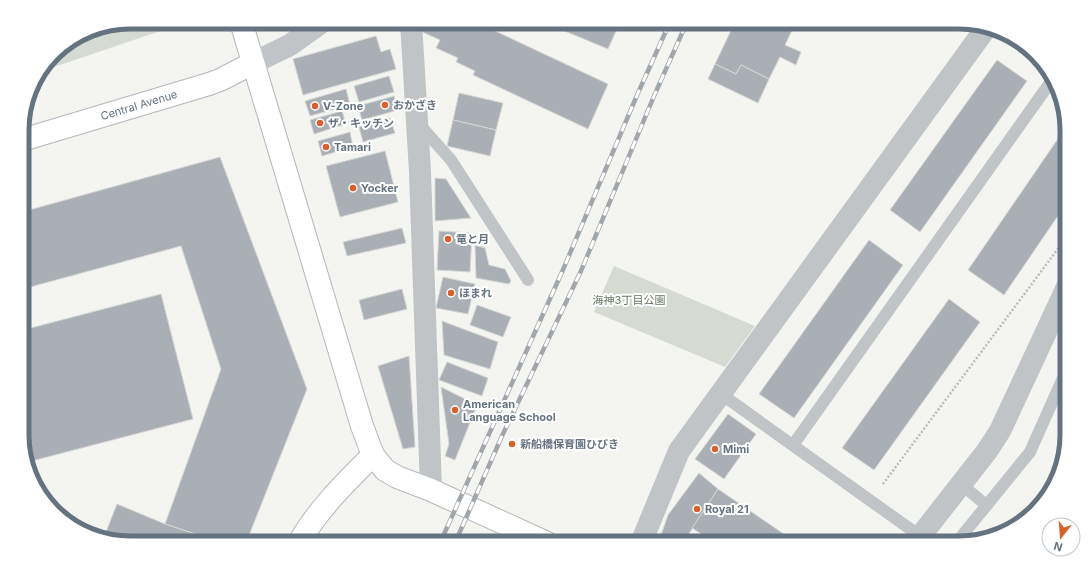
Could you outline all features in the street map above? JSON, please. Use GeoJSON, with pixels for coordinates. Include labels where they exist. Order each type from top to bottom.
{"type":"FeatureCollection","features":[{"type":"Feature","properties":{"kind":"street"},"geometry":{"type":"LineString","coordinates":[[244,29],[362,426],[373,455],[385,470],[397,477],[430,490],[532,536]]}},
{"type":"Feature","properties":{"kind":"street"},"geometry":{"type":"LineString","coordinates":[[253,63],[290,45],[312,29]]}},
{"type":"Feature","properties":{"kind":"street"},"geometry":{"type":"LineString","coordinates":[[411,29],[420,172],[430,490]]}},
{"type":"Feature","properties":{"kind":"street"},"geometry":{"type":"LineString","coordinates":[[644,536],[679,451],[983,32]]}},
{"type":"Feature","properties":{"kind":"street","name":"Central Avenue"},"geometry":{"type":"LineString","coordinates":[[29,138],[210,84],[253,63]]}},
{"type":"Feature","properties":{"kind":"street"},"geometry":{"type":"LineString","coordinates":[[921,536],[987,451],[1000,431],[1060,302]]}},
{"type":"Feature","properties":{"kind":"street"},"geometry":{"type":"LineString","coordinates":[[304,536],[325,506],[373,455]]}},
{"type":"Feature","properties":{"kind":"lane"},"geometry":{"type":"LineString","coordinates":[[793,445],[1049,84]]}},
{"type":"Feature","properties":{"kind":"lane"},"geometry":{"type":"LineString","coordinates":[[416,122],[451,160],[528,280]]}},
{"type":"Feature","properties":{"kind":"lane"},"geometry":{"type":"LineString","coordinates":[[962,536],[1030,452],[1060,385]]}},
{"type":"Feature","properties":{"kind":"lane"},"geometry":{"type":"LineString","coordinates":[[721,394],[870,501],[913,536]]}},
{"type":"Feature","properties":{"kind":"lane"},"geometry":{"type":"LineString","coordinates":[[961,484],[986,505]]}},
{"type":"Feature","properties":{"kind":"path"},"geometry":{"type":"LineString","coordinates":[[870,501],[1060,246]]}},
{"type":"Feature","properties":{"kind":"green space"},"geometry":{"type":"Polygon","coordinates":[[[130,29],[166,29],[51,68],[74,46],[104,32],[130,29]]]}},
{"type":"Feature","properties":{"kind":"green space","name":"海神3丁目公園"},"geometry":{"type":"Polygon","coordinates":[[[614,266],[755,326],[725,367],[594,312],[614,266]]]}},
{"type":"Feature","properties":{"kind":"building"},"geometry":{"type":"Polygon","coordinates":[[[494,29],[608,84],[588,129],[473,75],[475,71],[456,62],[458,58],[436,48],[440,40],[418,30],[494,29]]]}},
{"type":"Feature","properties":{"kind":"building"},"geometry":{"type":"Polygon","coordinates":[[[560,29],[617,29],[608,49],[560,29]]]}},
{"type":"Feature","properties":{"kind":"building"},"geometry":{"type":"Polygon","coordinates":[[[732,29],[793,29],[785,45],[801,52],[796,65],[780,57],[769,79],[741,65],[736,74],[715,64],[732,29]]]}},
{"type":"Feature","properties":{"kind":"building"},"geometry":{"type":"Polygon","coordinates":[[[376,36],[381,52],[390,49],[396,69],[303,95],[293,59],[376,36]]]}},
{"type":"Feature","properties":{"kind":"building"},"geometry":{"type":"Polygon","coordinates":[[[997,60],[1027,81],[920,232],[890,210],[997,60]]]}},
{"type":"Feature","properties":{"kind":"building"},"geometry":{"type":"Polygon","coordinates":[[[715,64],[736,74],[741,65],[769,79],[758,103],[708,79],[715,64]]]}},
{"type":"Feature","properties":{"kind":"building"},"geometry":{"type":"Polygon","coordinates":[[[389,76],[394,92],[359,102],[354,86],[389,76]]]}},
{"type":"Feature","properties":{"kind":"building"},"geometry":{"type":"Polygon","coordinates":[[[346,89],[350,105],[310,116],[305,101],[346,89]]]}},
{"type":"Feature","properties":{"kind":"building"},"geometry":{"type":"Polygon","coordinates":[[[459,93],[503,103],[496,130],[453,120],[459,93]]]}},
{"type":"Feature","properties":{"kind":"building"},"geometry":{"type":"Polygon","coordinates":[[[394,96],[398,110],[362,120],[358,106],[394,96]]]}},
{"type":"Feature","properties":{"kind":"building"},"geometry":{"type":"Polygon","coordinates":[[[342,111],[346,124],[314,134],[310,120],[342,111]]]}},
{"type":"Feature","properties":{"kind":"building"},"geometry":{"type":"Polygon","coordinates":[[[390,118],[395,133],[363,142],[359,127],[390,118]]]}},
{"type":"Feature","properties":{"kind":"building"},"geometry":{"type":"Polygon","coordinates":[[[453,120],[496,130],[490,156],[447,146],[453,120]]]}},
{"type":"Feature","properties":{"kind":"building"},"geometry":{"type":"Polygon","coordinates":[[[350,132],[353,147],[322,156],[318,141],[350,132]]]}},
{"type":"Feature","properties":{"kind":"building"},"geometry":{"type":"Polygon","coordinates":[[[1060,136],[1060,213],[1004,295],[968,270],[1060,136]]]}},
{"type":"Feature","properties":{"kind":"building"},"geometry":{"type":"Polygon","coordinates":[[[385,151],[398,202],[340,217],[326,166],[385,151]]]}},
{"type":"Feature","properties":{"kind":"building"},"geometry":{"type":"Polygon","coordinates":[[[220,157],[307,389],[249,536],[201,536],[165,524],[221,369],[181,246],[29,287],[29,210],[220,157]]]}},
{"type":"Feature","properties":{"kind":"building"},"geometry":{"type":"Polygon","coordinates":[[[435,178],[446,179],[471,218],[435,221],[435,178]]]}},
{"type":"Feature","properties":{"kind":"building"},"geometry":{"type":"Polygon","coordinates":[[[402,228],[406,243],[347,256],[343,242],[402,228]]]}},
{"type":"Feature","properties":{"kind":"building"},"geometry":{"type":"Polygon","coordinates":[[[439,231],[472,233],[470,272],[437,270],[439,231]]]}},
{"type":"Feature","properties":{"kind":"building"},"geometry":{"type":"Polygon","coordinates":[[[869,240],[903,265],[794,418],[759,394],[869,240]]]}},
{"type":"Feature","properties":{"kind":"building"},"geometry":{"type":"Polygon","coordinates":[[[475,245],[485,248],[489,265],[505,269],[511,281],[509,284],[476,278],[475,245]]]}},
{"type":"Feature","properties":{"kind":"building"},"geometry":{"type":"Polygon","coordinates":[[[443,277],[475,284],[468,314],[436,308],[443,277]]]}},
{"type":"Feature","properties":{"kind":"building"},"geometry":{"type":"Polygon","coordinates":[[[402,289],[407,309],[364,320],[359,300],[402,289]]]}},
{"type":"Feature","properties":{"kind":"building"},"geometry":{"type":"Polygon","coordinates":[[[161,294],[193,419],[33,461],[29,435],[29,328],[161,294]]]}},
{"type":"Feature","properties":{"kind":"building"},"geometry":{"type":"Polygon","coordinates":[[[949,299],[980,322],[874,470],[842,448],[949,299]]]}},
{"type":"Feature","properties":{"kind":"building"},"geometry":{"type":"Polygon","coordinates":[[[477,305],[511,317],[503,337],[470,325],[477,305]]]}},
{"type":"Feature","properties":{"kind":"building"},"geometry":{"type":"Polygon","coordinates":[[[442,321],[498,342],[490,369],[444,355],[442,321]]]}},
{"type":"Feature","properties":{"kind":"building"},"geometry":{"type":"Polygon","coordinates":[[[409,356],[415,447],[403,449],[378,366],[409,356]]]}},
{"type":"Feature","properties":{"kind":"building"},"geometry":{"type":"Polygon","coordinates":[[[447,362],[488,378],[482,396],[439,380],[447,362]]]}},
{"type":"Feature","properties":{"kind":"building"},"geometry":{"type":"Polygon","coordinates":[[[441,387],[477,405],[455,460],[445,456],[449,444],[441,387]]]}},
{"type":"Feature","properties":{"kind":"building"},"geometry":{"type":"Polygon","coordinates":[[[728,414],[756,434],[724,479],[695,459],[728,414]]]}},
{"type":"Feature","properties":{"kind":"building"},"geometry":{"type":"Polygon","coordinates":[[[699,473],[718,489],[688,536],[661,536],[668,515],[699,473]]]}},
{"type":"Feature","properties":{"kind":"building"},"geometry":{"type":"Polygon","coordinates":[[[718,489],[787,536],[704,536],[692,528],[718,489]]]}},
{"type":"Feature","properties":{"kind":"building"},"geometry":{"type":"Polygon","coordinates":[[[117,504],[165,524],[201,536],[130,536],[105,533],[117,504]]]}},
{"type":"Feature","properties":{"kind":"railway"},"geometry":{"type":"LineString","coordinates":[[443,536],[562,272],[667,29]]}},
{"type":"Feature","properties":{"kind":"railway"},"geometry":{"type":"LineString","coordinates":[[458,536],[502,436],[581,271],[654,96],[684,29]]}},
{"type":"Feature","properties":{"kind":"place","name":"おかざき"},"geometry":{"type":"Point","coordinates":[385,105]}},
{"type":"Feature","properties":{"kind":"place","name":"V-Zone"},"geometry":{"type":"Point","coordinates":[315,106]}},
{"type":"Feature","properties":{"kind":"place","name":"ザ・キッチン"},"geometry":{"type":"Point","coordinates":[320,123]}},
{"type":"Feature","properties":{"kind":"place","name":"Tamari"},"geometry":{"type":"Point","coordinates":[326,147]}},
{"type":"Feature","properties":{"kind":"place","name":"Yocker"},"geometry":{"type":"Point","coordinates":[353,188]}},
{"type":"Feature","properties":{"kind":"place","name":"竜と月"},"geometry":{"type":"Point","coordinates":[448,239]}},
{"type":"Feature","properties":{"kind":"place","name":"ほまれ"},"geometry":{"type":"Point","coordinates":[451,293]}},
{"type":"Feature","properties":{"kind":"place","name":"American Language School"},"geometry":{"type":"Point","coordinates":[455,410]}},
{"type":"Feature","properties":{"kind":"place","name":"新船橋保育園ひびき"},"geometry":{"type":"Point","coordinates":[512,444]}},
{"type":"Feature","properties":{"kind":"place","name":"Mimi"},"geometry":{"type":"Point","coordinates":[715,449]}},
{"type":"Feature","properties":{"kind":"place","name":"Royal 21"},"geometry":{"type":"Point","coordinates":[697,509]}}]}
